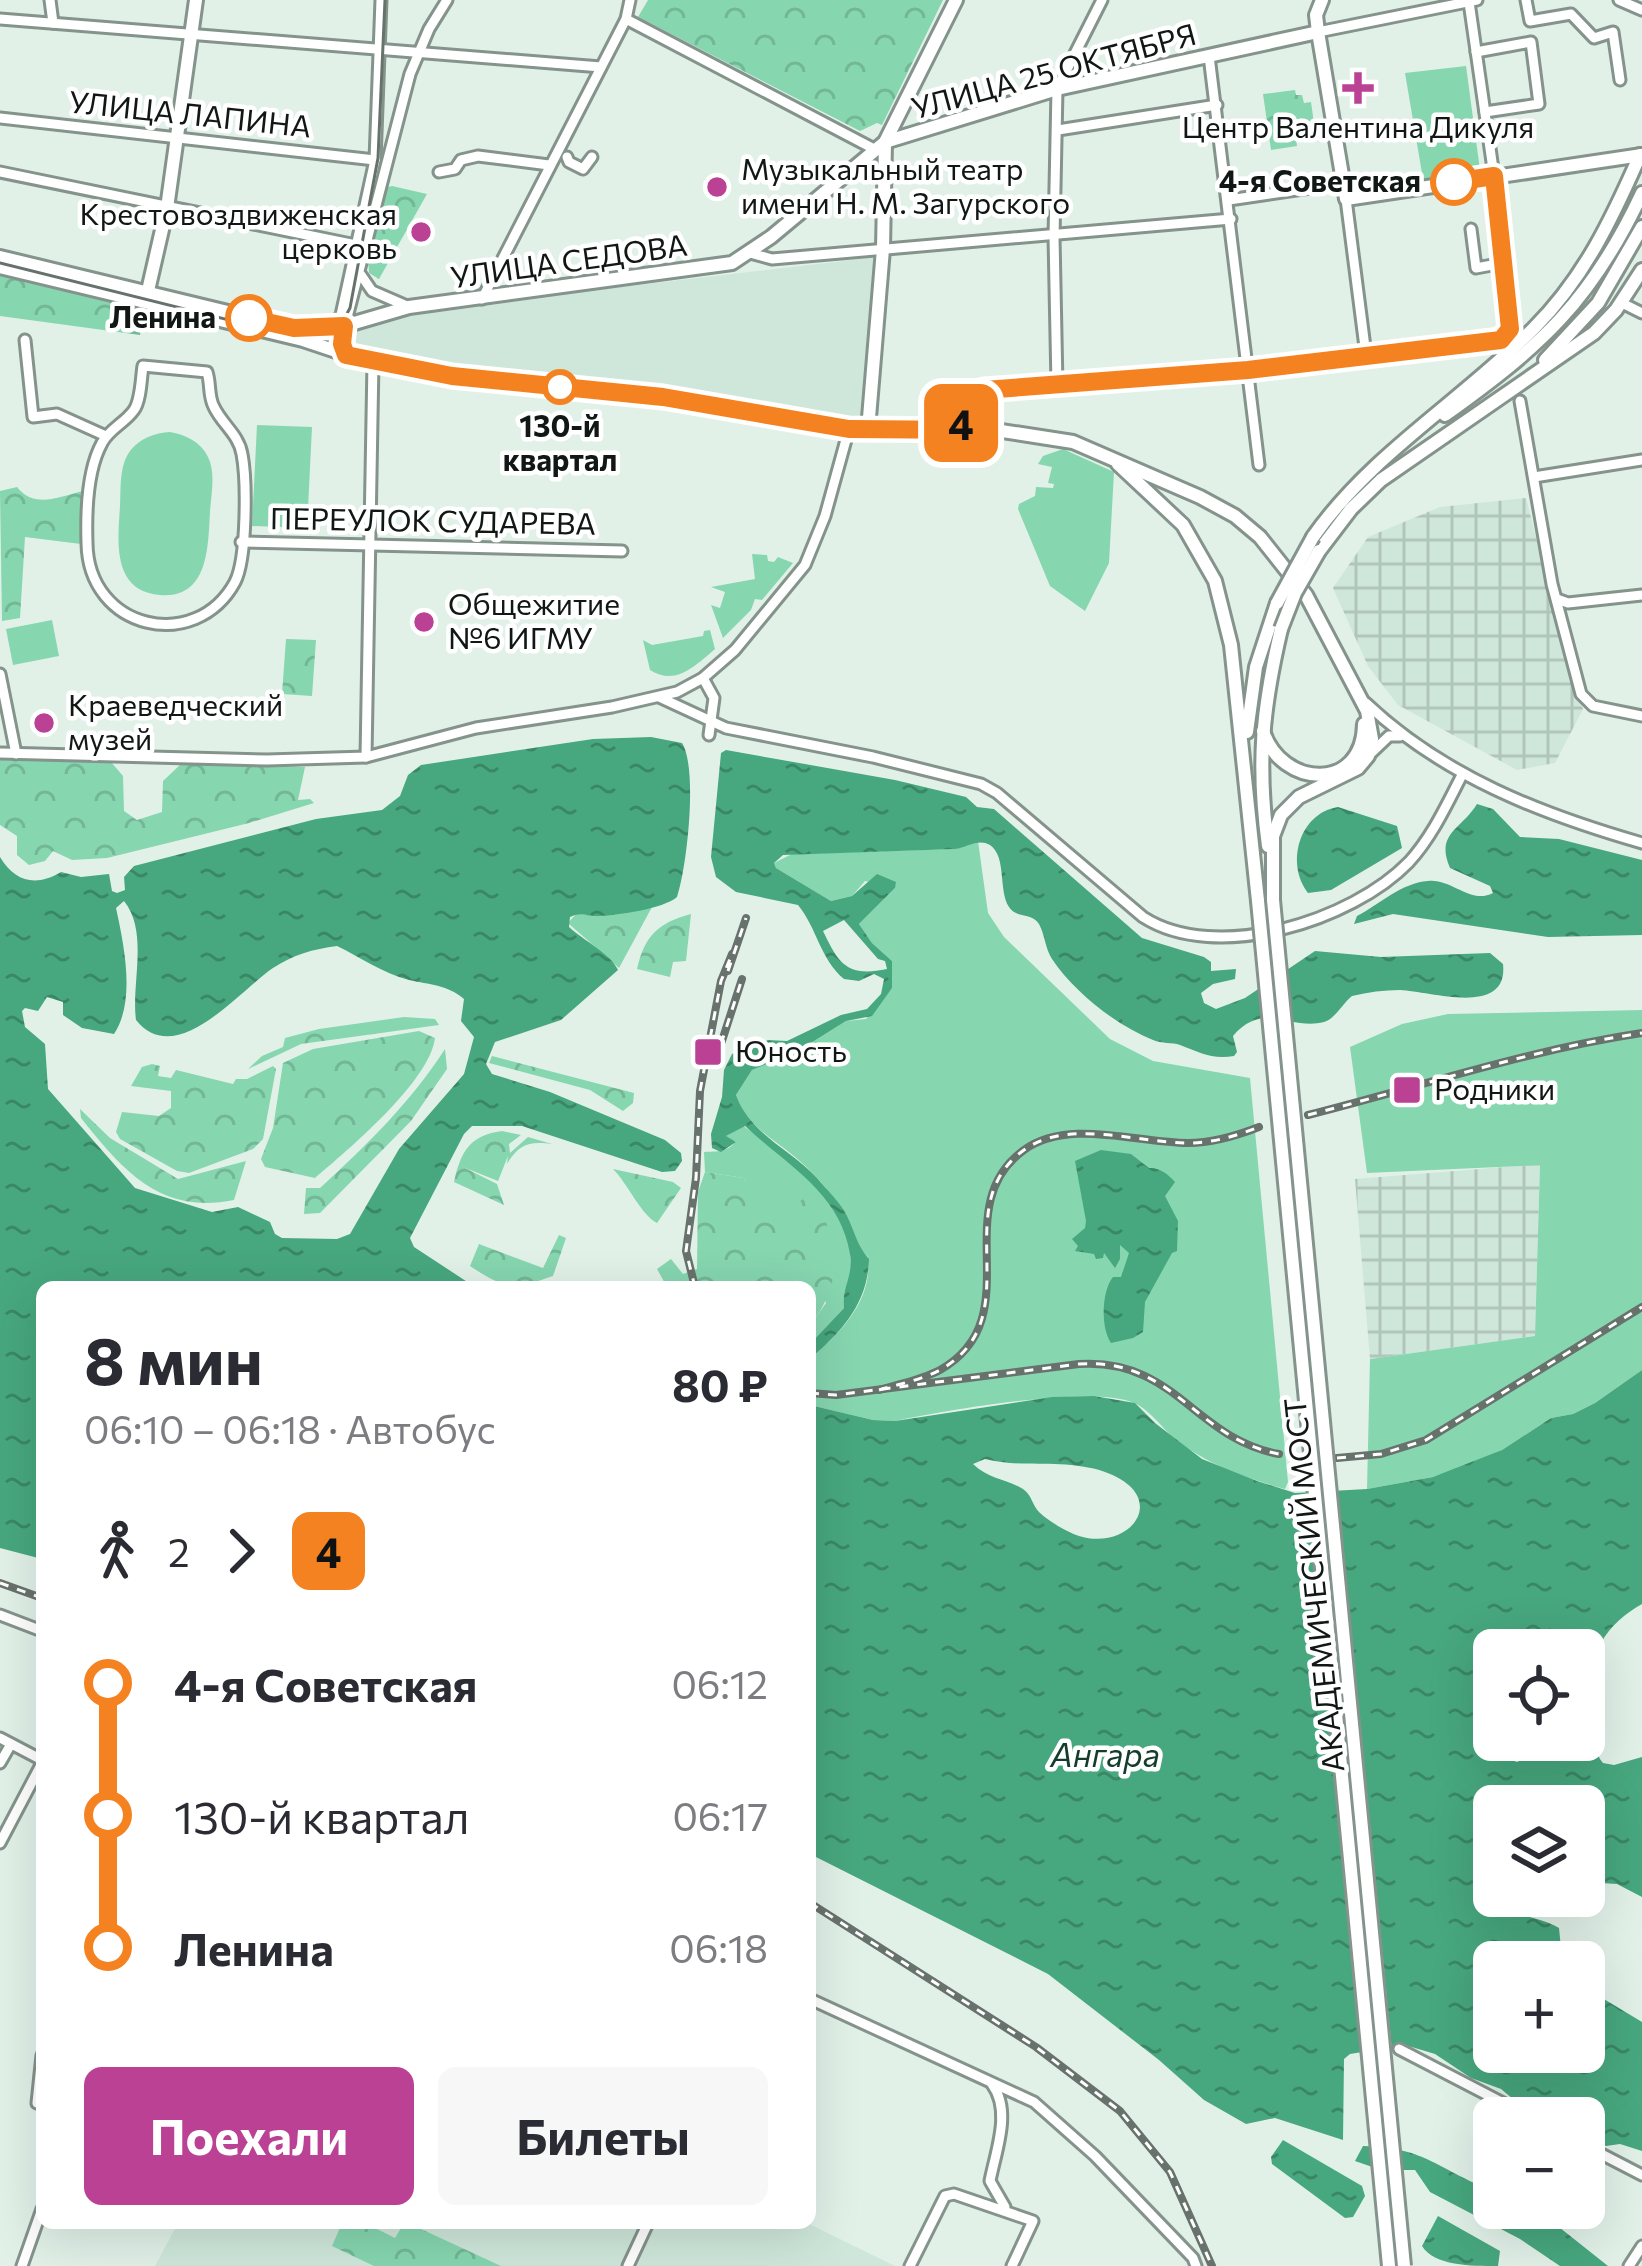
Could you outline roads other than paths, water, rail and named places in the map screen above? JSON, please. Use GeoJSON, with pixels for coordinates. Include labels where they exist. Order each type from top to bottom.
{"type":"FeatureCollection","features":[{"type":"Feature","properties":{"kind":"main road"},"geometry":{"type":"LineString","coordinates":[[142,298],[151,291],[167,208],[196,0]]}},
{"type":"Feature","properties":{"kind":"main road"},"geometry":{"type":"LineString","coordinates":[[868,430],[883,249],[881,146],[956,0]]}},
{"type":"Feature","properties":{"kind":"main road"},"geometry":{"type":"LineString","coordinates":[[1322,0],[1316,15],[1318,32],[1346,199],[1641,154]]}},
{"type":"Feature","properties":{"kind":"main road","name":"УЛИЦА 25 ОКТЯБРЯ"},"geometry":{"type":"LineString","coordinates":[[751,253],[881,146],[1057,89],[1318,32]]}},
{"type":"Feature","properties":{"kind":"main road"},"geometry":{"type":"LineString","coordinates":[[1245,751],[1256,667],[1277,603],[1339,503],[1518,344],[1569,289],[1600,240],[1641,154]]}},
{"type":"Feature","properties":{"kind":"main road"},"geometry":{"type":"LineString","coordinates":[[1396,451],[1526,356],[1567,316],[1600,271],[1642,193]]}},
{"type":"Feature","properties":{"kind":"main road"},"geometry":{"type":"LineString","coordinates":[[1507,391],[1558,348],[1598,303],[1642,227]]}},
{"type":"Feature","properties":{"kind":"main road","name":"УЛИЦА СЕДОВА"},"geometry":{"type":"LineString","coordinates":[[303,340],[328,337],[339,323],[410,307],[732,263],[751,253]]}},
{"type":"Feature","properties":{"kind":"main road"},"geometry":{"type":"LineString","coordinates":[[0,257],[346,355],[452,376],[663,397],[849,429],[1051,436],[1108,455],[1221,508],[1260,537],[1306,595],[1372,726],[1368,757],[1353,772],[1299,797],[1285,809],[1273,836],[1266,900]]}},
{"type":"Feature","properties":{"kind":"main road"},"geometry":{"type":"LineString","coordinates":[[0,266],[294,328],[339,323],[346,355]]}},
{"type":"Feature","properties":{"kind":"main road"},"geometry":{"type":"LineString","coordinates":[[1271,871],[1261,781],[1262,724],[1281,629],[1316,544],[1381,480],[1583,342],[1622,303],[1642,270]]}},
{"type":"Feature","properties":{"kind":"main road"},"geometry":{"type":"LineString","coordinates":[[971,394],[959,405],[956,417],[977,430]]}},
{"type":"Feature","properties":{"kind":"main road"},"geometry":{"type":"LineString","coordinates":[[1108,455],[1175,516],[1209,566],[1227,625],[1266,900]]}},
{"type":"Feature","properties":{"kind":"main road"},"geometry":{"type":"LineString","coordinates":[[1262,724],[1268,744],[1287,765],[1312,775],[1337,772],[1354,760],[1363,742],[1358,696]]}},
{"type":"Feature","properties":{"kind":"main road","name":"АКАДЕМИЧЕСКИЙ МОСТ"},"geometry":{"type":"LineString","coordinates":[[1266,900],[1389,2266]]}},
{"type":"Feature","properties":{"kind":"main road","name":"АКАДЕМИЧЕСКИЙ МОСТ"},"geometry":{"type":"LineString","coordinates":[[1266,900],[1404,2266]]}},
{"type":"Feature","properties":{"kind":"street"},"geometry":{"type":"LineString","coordinates":[[50,0],[53,23]]}},
{"type":"Feature","properties":{"kind":"street"},"geometry":{"type":"LineString","coordinates":[[339,323],[360,271],[381,161],[381,0]]}},
{"type":"Feature","properties":{"kind":"street"},"geometry":{"type":"LineString","coordinates":[[339,323],[381,161],[418,51],[447,0]]}},
{"type":"Feature","properties":{"kind":"street"},"geometry":{"type":"LineString","coordinates":[[482,299],[626,19],[630,0]]}},
{"type":"Feature","properties":{"kind":"street"},"geometry":{"type":"LineString","coordinates":[[1057,385],[1057,89],[1102,0]]}},
{"type":"Feature","properties":{"kind":"street"},"geometry":{"type":"LineString","coordinates":[[1526,0],[1530,21],[1571,14],[1594,38],[1613,32],[1620,80]]}},
{"type":"Feature","properties":{"kind":"street"},"geometry":{"type":"LineString","coordinates":[[1619,0],[1642,10]]}},
{"type":"Feature","properties":{"kind":"street"},"geometry":{"type":"LineString","coordinates":[[924,430],[971,394],[1248,370],[1504,338],[1510,329],[1473,1]]}},
{"type":"Feature","properties":{"kind":"street","name":"УЛИЦА 25 ОКТЯБРЯ"},"geometry":{"type":"LineString","coordinates":[[1318,32],[1366,27],[1473,1]]}},
{"type":"Feature","properties":{"kind":"street"},"geometry":{"type":"LineString","coordinates":[[0,19],[601,67]]}},
{"type":"Feature","properties":{"kind":"street"},"geometry":{"type":"LineString","coordinates":[[626,19],[881,146]]}},
{"type":"Feature","properties":{"kind":"street"},"geometry":{"type":"LineString","coordinates":[[1476,52],[1531,42],[1539,104],[1485,112]]}},
{"type":"Feature","properties":{"kind":"street"},"geometry":{"type":"LineString","coordinates":[[1209,56],[1259,465]]}},
{"type":"Feature","properties":{"kind":"street"},"geometry":{"type":"LineString","coordinates":[[1058,130],[1217,105]]}},
{"type":"Feature","properties":{"kind":"street","name":"УЛИЦА ЛАПИНА"},"geometry":{"type":"LineString","coordinates":[[0,118],[381,161]]}},
{"type":"Feature","properties":{"kind":"street"},"geometry":{"type":"LineString","coordinates":[[439,172],[478,156],[549,165]]}},
{"type":"Feature","properties":{"kind":"street"},"geometry":{"type":"LineString","coordinates":[[567,157],[583,170],[592,157]]}},
{"type":"Feature","properties":{"kind":"street"},"geometry":{"type":"LineString","coordinates":[[0,172],[356,245]]}},
{"type":"Feature","properties":{"kind":"street"},"geometry":{"type":"LineString","coordinates":[[1228,200],[1344,183]]}},
{"type":"Feature","properties":{"kind":"street"},"geometry":{"type":"LineString","coordinates":[[1346,199],[1366,356]]}},
{"type":"Feature","properties":{"kind":"street","name":"УЛИЦА СЕДОВА"},"geometry":{"type":"LineString","coordinates":[[751,253],[772,260],[1231,219]]}},
{"type":"Feature","properties":{"kind":"street"},"geometry":{"type":"LineString","coordinates":[[1471,229],[1476,268],[1503,263]]}},
{"type":"Feature","properties":{"kind":"street"},"geometry":{"type":"LineString","coordinates":[[360,271],[372,291],[410,307]]}},
{"type":"Feature","properties":{"kind":"street"},"geometry":{"type":"LineString","coordinates":[[1622,303],[1642,314]]}},
{"type":"Feature","properties":{"kind":"street"},"geometry":{"type":"LineString","coordinates":[[25,340],[33,417],[57,414],[106,436]]}},
{"type":"Feature","properties":{"kind":"street"},"geometry":{"type":"LineString","coordinates":[[366,757],[374,362]]}},
{"type":"Feature","properties":{"kind":"street"},"geometry":{"type":"LineString","coordinates":[[143,366],[206,372],[212,404],[241,447],[242,542],[240,570],[233,586],[221,599],[179,622],[142,622],[107,602],[91,576],[87,547],[93,468],[106,436],[136,408],[143,366]]}},
{"type":"Feature","properties":{"kind":"street"},"geometry":{"type":"LineString","coordinates":[[1520,401],[1557,599],[1581,694],[1593,706],[1642,716]]}},
{"type":"Feature","properties":{"kind":"street"},"geometry":{"type":"LineString","coordinates":[[0,753],[266,760],[366,757],[476,728],[659,697],[703,677],[751,634],[813,553],[849,429]]}},
{"type":"Feature","properties":{"kind":"street"},"geometry":{"type":"LineString","coordinates":[[1534,477],[1642,460]]}},
{"type":"Feature","properties":{"kind":"street","name":"ПЕРЕУЛОК СУДАРЕВА"},"geometry":{"type":"LineString","coordinates":[[242,542],[622,551]]}},
{"type":"Feature","properties":{"kind":"street"},"geometry":{"type":"LineString","coordinates":[[1557,599],[1568,603],[1642,595]]}},
{"type":"Feature","properties":{"kind":"street"},"geometry":{"type":"LineString","coordinates":[[0,674],[16,754]]}},
{"type":"Feature","properties":{"kind":"street"},"geometry":{"type":"LineString","coordinates":[[703,677],[712,693],[709,735]]}},
{"type":"Feature","properties":{"kind":"street"},"geometry":{"type":"LineString","coordinates":[[1358,696],[1400,736],[1462,775],[1642,843]]}},
{"type":"Feature","properties":{"kind":"street"},"geometry":{"type":"LineString","coordinates":[[659,697],[726,728],[980,784],[997,793],[1143,917],[1166,930],[1194,936],[1295,927],[1382,882],[1419,849],[1462,775]]}},
{"type":"Feature","properties":{"kind":"street"},"geometry":{"type":"LineString","coordinates":[[1368,757],[1389,736],[1400,736]]}},
{"type":"Feature","properties":{"kind":"street"},"geometry":{"type":"LineString","coordinates":[[0,1615],[36,1629]]}},
{"type":"Feature","properties":{"kind":"street"},"geometry":{"type":"LineString","coordinates":[[0,1738],[36,1759]]}},
{"type":"Feature","properties":{"kind":"street"},"geometry":{"type":"LineString","coordinates":[[0,1763],[11,1744]]}},
{"type":"Feature","properties":{"kind":"street"},"geometry":{"type":"LineString","coordinates":[[0,1843],[36,1774]]}},
{"type":"Feature","properties":{"kind":"street"},"geometry":{"type":"LineString","coordinates":[[816,2002],[1022,2094],[1058,2120],[1196,2266]]}},
{"type":"Feature","properties":{"kind":"street"},"geometry":{"type":"LineString","coordinates":[[1399,2049],[1492,2097]]}},
{"type":"Feature","properties":{"kind":"street"},"geometry":{"type":"LineString","coordinates":[[992,2084],[1002,2110],[990,2181],[1007,2209]]}},
{"type":"Feature","properties":{"kind":"street"},"geometry":{"type":"LineString","coordinates":[[1605,2156],[1642,2175]]}},
{"type":"Feature","properties":{"kind":"street"},"geometry":{"type":"LineString","coordinates":[[910,2266],[948,2194],[1033,2221],[1012,2266]]}},
{"type":"Feature","properties":{"kind":"street"},"geometry":{"type":"LineString","coordinates":[[22,2266],[36,2226]]}},
{"type":"Feature","properties":{"kind":"street"},"geometry":{"type":"LineString","coordinates":[[628,2266],[645,2229]]}},
{"type":"Feature","properties":{"kind":"street"},"geometry":{"type":"LineString","coordinates":[[1629,2266],[1642,2246]]}},
{"type":"Feature","properties":{"kind":"water"},"geometry":{"type":"Polygon","coordinates":[[[651,737],[682,743],[690,795],[677,897],[640,911],[570,917],[569,927],[618,970],[561,1020],[495,1042],[486,1064],[492,1074],[550,1092],[665,1140],[681,1153],[682,1161],[675,1171],[662,1172],[522,1126],[472,1126],[410,1238],[414,1247],[466,1281],[36,1281],[36,1557],[0,1548],[0,857],[12,872],[27,880],[43,880],[61,872],[81,877],[109,874],[112,891],[117,893],[125,890],[124,877],[134,866],[316,819],[382,810],[400,796],[408,775],[421,765],[593,739],[651,737]],[[124,901],[116,908],[125,955],[125,1006],[114,1034],[82,1028],[63,1015],[63,1002],[47,997],[38,1011],[22,1011],[25,1027],[45,1044],[48,1089],[135,1188],[212,1212],[238,1207],[270,1222],[282,1238],[337,1239],[350,1234],[399,1149],[464,1074],[474,1037],[461,1021],[464,999],[444,988],[390,973],[337,946],[281,963],[188,1032],[152,1033],[136,1020],[136,928],[124,901]]]}},
{"type":"Feature","properties":{"kind":"water"},"geometry":{"type":"Polygon","coordinates":[[[726,750],[895,780],[966,797],[977,807],[994,809],[1142,938],[1204,957],[1211,962],[1211,971],[1236,969],[1235,979],[1213,984],[1201,993],[1204,1003],[1216,1009],[1245,998],[1315,951],[1381,957],[1490,953],[1503,964],[1502,981],[1494,991],[1465,998],[1400,990],[1352,996],[1332,1018],[1312,1024],[1256,1020],[1233,1036],[1234,1056],[1212,1056],[1139,1034],[1084,996],[1052,959],[1039,924],[1009,907],[999,857],[990,845],[783,855],[774,863],[776,868],[831,901],[852,896],[877,874],[896,882],[859,924],[892,961],[892,988],[872,1016],[846,1021],[795,1053],[752,1070],[736,1095],[761,1131],[837,1201],[869,1259],[864,1290],[851,1316],[816,1353],[816,1338],[844,1308],[851,1262],[835,1213],[809,1181],[745,1126],[726,1136],[736,1142],[721,1152],[712,1148],[711,1134],[724,1070],[732,1054],[768,1040],[787,1041],[841,1015],[867,1009],[881,994],[884,979],[874,974],[859,981],[844,979],[829,962],[798,905],[736,892],[716,877],[711,857],[721,753],[726,750]],[[844,920],[823,931],[839,959],[853,969],[887,969],[885,961],[844,920]]]}},
{"type":"Feature","properties":{"kind":"water"},"geometry":{"type":"Polygon","coordinates":[[[1477,804],[1493,809],[1520,837],[1559,839],[1642,860],[1642,935],[1548,937],[1393,914],[1354,924],[1357,916],[1418,883],[1436,881],[1477,896],[1493,893],[1490,886],[1450,868],[1446,856],[1448,839],[1477,804]]]}},
{"type":"Feature","properties":{"kind":"water"},"geometry":{"type":"Polygon","coordinates":[[[1338,807],[1397,826],[1402,848],[1331,890],[1308,893],[1298,868],[1300,841],[1314,819],[1338,807]]]}},
{"type":"Feature","properties":{"kind":"water"},"geometry":{"type":"Polygon","coordinates":[[[1101,1150],[1131,1154],[1169,1176],[1175,1182],[1165,1196],[1178,1221],[1177,1251],[1145,1302],[1143,1332],[1111,1343],[1105,1328],[1105,1299],[1113,1277],[1121,1277],[1129,1253],[1120,1245],[1115,1268],[1104,1253],[1096,1259],[1094,1254],[1075,1251],[1078,1246],[1072,1239],[1086,1221],[1075,1161],[1101,1150]]]}},
{"type":"Feature","properties":{"kind":"water","name":"Ангара"},"geometry":{"type":"Polygon","coordinates":[[[1642,1370],[1642,1604],[1605,1637],[1605,1629],[1473,1629],[1473,1761],[1602,1761],[1614,1765],[1642,1757],[1642,1897],[1605,1883],[1605,1785],[1473,1785],[1473,1917],[1530,1917],[1559,1928],[1560,1941],[1473,1941],[1473,2073],[1605,2073],[1605,2000],[1642,2022],[1642,2151],[1620,2144],[1605,2146],[1605,2097],[1511,2097],[1435,2054],[1405,2045],[1344,2059],[1343,2140],[1275,2118],[1246,2124],[1204,2100],[1048,1974],[816,1857],[816,1406],[895,1421],[1052,1397],[1094,1396],[1135,1403],[1202,1459],[1295,1493],[1367,1489],[1433,1477],[1502,1450],[1551,1418],[1595,1403],[1642,1370]],[[985,1459],[973,1464],[1023,1489],[1043,1515],[1074,1534],[1098,1539],[1128,1529],[1137,1519],[1137,1494],[1105,1472],[1075,1465],[985,1459]]]}},
{"type":"Feature","properties":{"kind":"water"},"geometry":{"type":"Polygon","coordinates":[[[1283,2140],[1362,2186],[1365,2196],[1353,2217],[1345,2218],[1272,2164],[1271,2157],[1283,2140]]]}},
{"type":"Feature","properties":{"kind":"water"},"geometry":{"type":"Polygon","coordinates":[[[1363,2146],[1385,2147],[1432,2161],[1473,2182],[1473,2214],[1430,2192],[1415,2170],[1381,2170],[1355,2161],[1363,2146]]]}},
{"type":"Feature","properties":{"kind":"water"},"geometry":{"type":"Polygon","coordinates":[[[1438,2216],[1500,2251],[1498,2266],[1454,2264],[1428,2253],[1422,2246],[1438,2216]]]}},
{"type":"Feature","properties":{"kind":"water"},"geometry":{"type":"Polygon","coordinates":[[[1501,2229],[1561,2229],[1608,2266],[1560,2266],[1501,2229]]]}},
{"type":"Feature","properties":{"kind":"tram line"},"geometry":{"type":"LineString","coordinates":[[0,263],[289,335],[320,336],[338,330],[350,308],[378,158],[385,0]]}},
{"type":"Feature","properties":{"kind":"railway"},"geometry":{"type":"LineString","coordinates":[[728,971],[746,918]]}},
{"type":"Feature","properties":{"kind":"railway"},"geometry":{"type":"LineString","coordinates":[[694,1281],[686,1251],[700,1091],[721,981],[732,954]]}},
{"type":"Feature","properties":{"kind":"railway"},"geometry":{"type":"LineString","coordinates":[[721,1044],[742,979]]}},
{"type":"Feature","properties":{"kind":"railway"},"geometry":{"type":"LineString","coordinates":[[1308,1115],[1515,1059],[1642,1033]]}},
{"type":"Feature","properties":{"kind":"railway"},"geometry":{"type":"LineString","coordinates":[[879,1390],[940,1370],[967,1348],[981,1321],[986,1292],[990,1201],[1001,1174],[1024,1150],[1061,1135],[1197,1143],[1259,1127]]}},
{"type":"Feature","properties":{"kind":"railway"},"geometry":{"type":"LineString","coordinates":[[1337,1458],[1381,1454],[1426,1440],[1642,1307]]}},
{"type":"Feature","properties":{"kind":"railway"},"geometry":{"type":"LineString","coordinates":[[816,1393],[836,1395],[1079,1364],[1112,1365],[1162,1386],[1225,1432],[1279,1454]]}},
{"type":"Feature","properties":{"kind":"railway"},"geometry":{"type":"LineString","coordinates":[[0,1583],[36,1596]]}},
{"type":"Feature","properties":{"kind":"railway"},"geometry":{"type":"LineString","coordinates":[[816,1907],[1036,2047],[1120,2111],[1170,2172],[1212,2266]]}},
{"type":"Feature","properties":{"kind":"place","name":"Центр Валентина Дикуля"},"geometry":{"type":"Point","coordinates":[1358,88]}},
{"type":"Feature","properties":{"kind":"place","name":"4-я Советская"},"geometry":{"type":"Point","coordinates":[1454,182]}},
{"type":"Feature","properties":{"kind":"place","name":"Музыкальный театр имени Н. М. Загурского"},"geometry":{"type":"Point","coordinates":[717,187]}},
{"type":"Feature","properties":{"kind":"place","name":"Крестовоздвиженская церковь"},"geometry":{"type":"Point","coordinates":[421,232]}},
{"type":"Feature","properties":{"kind":"place","name":"Ленина"},"geometry":{"type":"Point","coordinates":[249,318]}},
{"type":"Feature","properties":{"kind":"place","name":"130-й квартал"},"geometry":{"type":"Point","coordinates":[560,387]}},
{"type":"Feature","properties":{"kind":"place","name":"Общежитие №6 ИГМУ"},"geometry":{"type":"Point","coordinates":[424,622]}},
{"type":"Feature","properties":{"kind":"place","name":"Краеведческий музей"},"geometry":{"type":"Point","coordinates":[44,723]}},
{"type":"Feature","properties":{"kind":"place","name":"Юность"},"geometry":{"type":"Point","coordinates":[708,1052]}},
{"type":"Feature","properties":{"kind":"place","name":"Родники"},"geometry":{"type":"Point","coordinates":[1407,1090]}}]}
